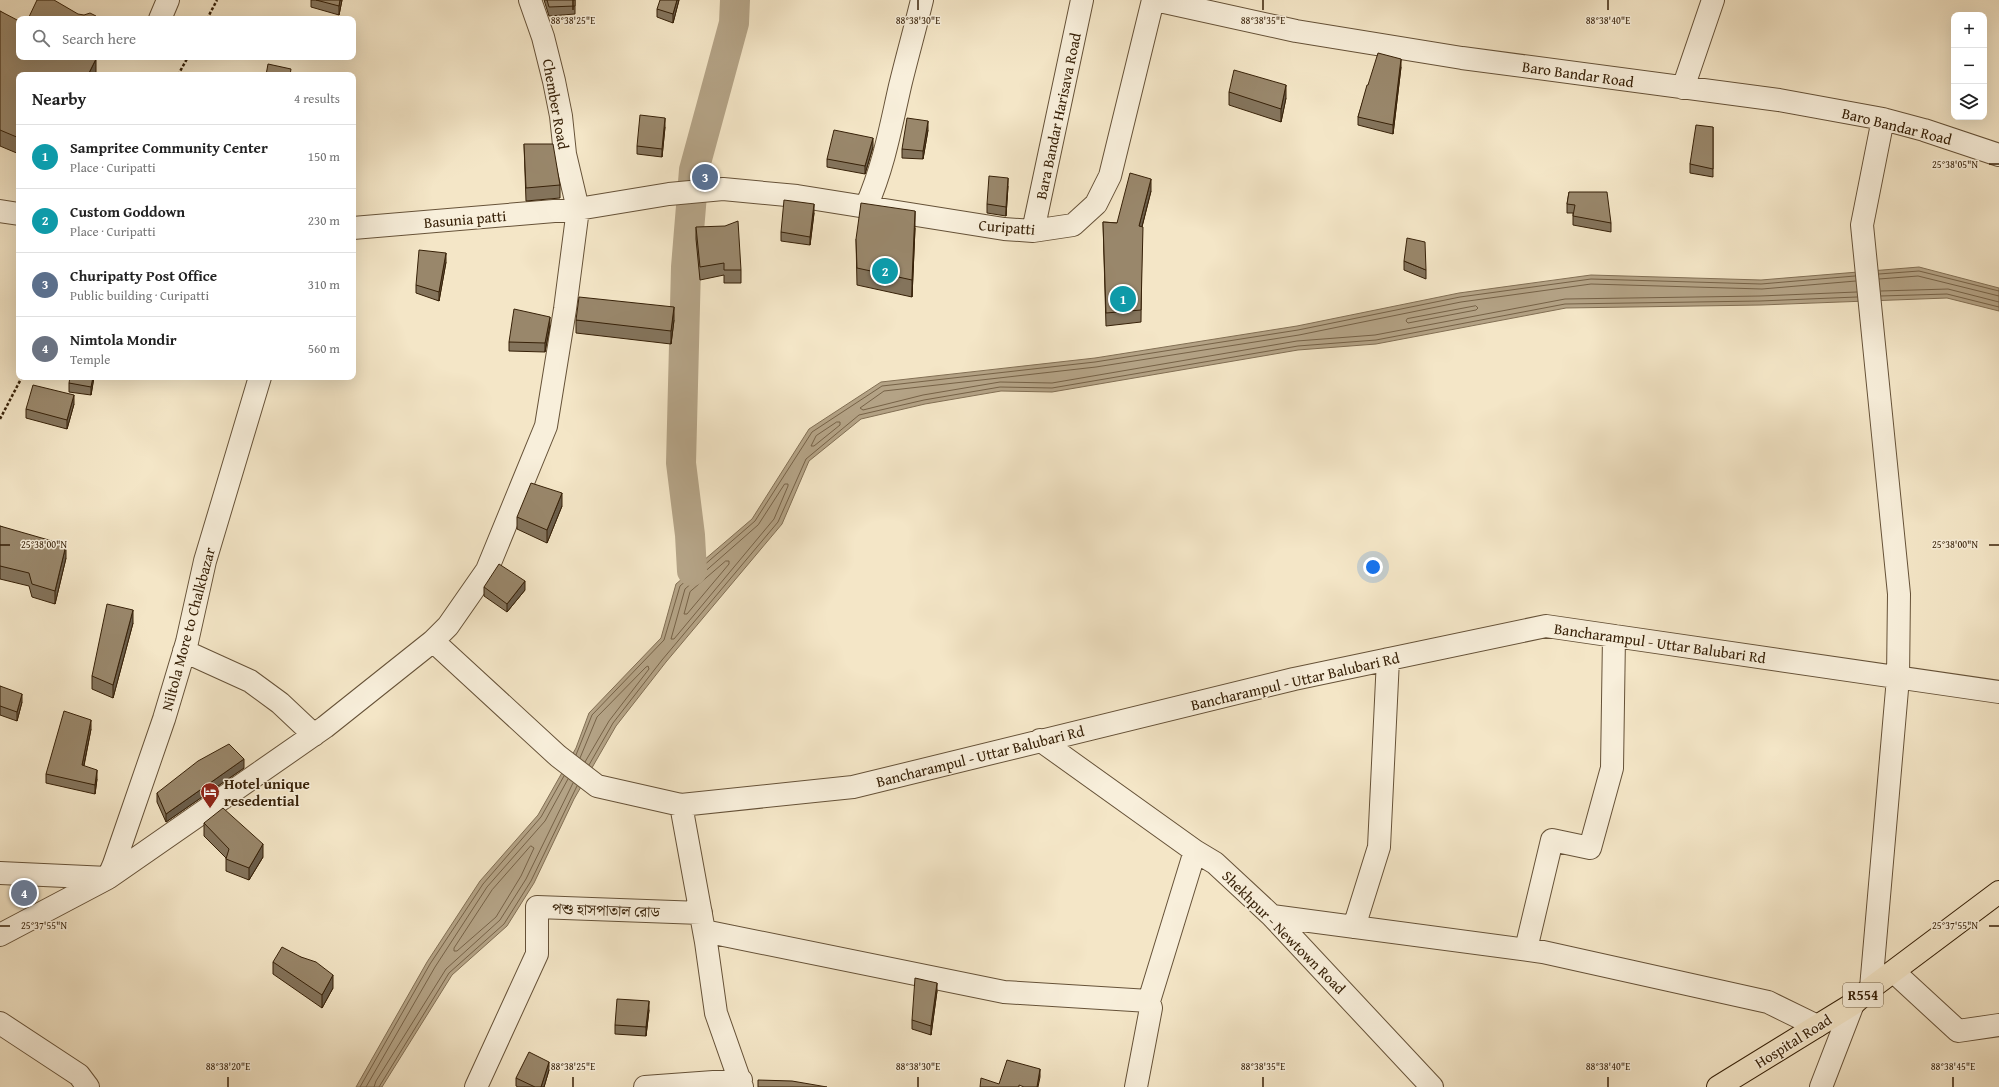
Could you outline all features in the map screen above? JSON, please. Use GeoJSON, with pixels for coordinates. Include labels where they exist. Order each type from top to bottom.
{"type":"FeatureCollection","features":[{"type":"Feature","properties":{"kind":"main road","name":"Hospital Road"},"geometry":{"type":"LineString","coordinates":[[1718,1087],[1853,1004],[1871,988],[1999,892]]}},
{"type":"Feature","properties":{"kind":"street"},"geometry":{"type":"LineString","coordinates":[[161,16],[168,0]]}},
{"type":"Feature","properties":{"kind":"street","name":"Chember Road"},"geometry":{"type":"LineString","coordinates":[[530,0],[543,37],[554,81],[561,116],[565,154],[578,209]]}},
{"type":"Feature","properties":{"kind":"street"},"geometry":{"type":"LineString","coordinates":[[866,207],[876,184],[886,152],[900,87],[922,0]]}},
{"type":"Feature","properties":{"kind":"street","name":"Bara Bandar Harisava Road"},"geometry":{"type":"LineString","coordinates":[[1033,231],[1082,0]]}},
{"type":"Feature","properties":{"kind":"street","name":"Curipatti"},"geometry":{"type":"LineString","coordinates":[[668,194],[723,189],[797,196],[1004,229],[1033,231],[1074,225],[1096,204],[1110,176],[1154,0]]}},
{"type":"Feature","properties":{"kind":"street","name":"Baro Bandar Road"},"geometry":{"type":"LineString","coordinates":[[1154,0],[1296,32],[1462,58],[1780,100],[1883,119],[1924,130],[1999,155]]}},
{"type":"Feature","properties":{"kind":"street"},"geometry":{"type":"LineString","coordinates":[[1683,88],[1713,0]]}},
{"type":"Feature","properties":{"kind":"street"},"geometry":{"type":"LineString","coordinates":[[1871,988],[1898,678],[1899,594],[1862,225],[1883,119]]}},
{"type":"Feature","properties":{"kind":"street","name":"Basunia patti"},"geometry":{"type":"LineString","coordinates":[[356,228],[578,209],[668,194]]}},
{"type":"Feature","properties":{"kind":"street"},"geometry":{"type":"LineString","coordinates":[[0,935],[108,878],[314,735],[433,641],[448,626],[487,570],[546,426],[565,309],[578,209]]}},
{"type":"Feature","properties":{"kind":"street"},"geometry":{"type":"LineString","coordinates":[[0,211],[16,214]]}},
{"type":"Feature","properties":{"kind":"street","name":"Niltola More to Chalkbazar"},"geometry":{"type":"LineString","coordinates":[[108,878],[164,719],[184,651],[205,561],[259,380]]}},
{"type":"Feature","properties":{"kind":"street","name":"Bancharampul - Uttar Balubari Rd"},"geometry":{"type":"LineString","coordinates":[[433,641],[558,756],[597,786],[681,805],[853,787],[1294,679],[1546,626],[1999,692]]}},
{"type":"Feature","properties":{"kind":"street"},"geometry":{"type":"LineString","coordinates":[[1526,950],[1552,840],[1590,848],[1612,768],[1614,636]]}},
{"type":"Feature","properties":{"kind":"street"},"geometry":{"type":"LineString","coordinates":[[184,651],[250,681],[280,703],[314,735]]}},
{"type":"Feature","properties":{"kind":"street"},"geometry":{"type":"LineString","coordinates":[[1354,927],[1378,847],[1388,659]]}},
{"type":"Feature","properties":{"kind":"street","name":"Shekhpur - Newtown Road"},"geometry":{"type":"LineString","coordinates":[[1040,740],[1195,851],[1215,863],[1272,916],[1432,1087]]}},
{"type":"Feature","properties":{"kind":"street"},"geometry":{"type":"LineString","coordinates":[[645,1087],[741,1083],[716,1013],[702,922],[681,805]]}},
{"type":"Feature","properties":{"kind":"street"},"geometry":{"type":"LineString","coordinates":[[1136,1087],[1151,1008],[1149,1001],[1195,851]]}},
{"type":"Feature","properties":{"kind":"street"},"geometry":{"type":"LineString","coordinates":[[0,873],[108,878]]}},
{"type":"Feature","properties":{"kind":"street","name":"পশু হাসপাতাল রোড"},"geometry":{"type":"LineString","coordinates":[[476,1087],[537,954],[537,907],[702,922]]}},
{"type":"Feature","properties":{"kind":"street"},"geometry":{"type":"LineString","coordinates":[[1272,916],[1526,950],[1768,1002],[1817,1026]]}},
{"type":"Feature","properties":{"kind":"street"},"geometry":{"type":"LineString","coordinates":[[702,922],[1004,992],[1149,1001]]}},
{"type":"Feature","properties":{"kind":"street"},"geometry":{"type":"LineString","coordinates":[[1894,972],[1958,1031],[1999,1025]]}},
{"type":"Feature","properties":{"kind":"street"},"geometry":{"type":"LineString","coordinates":[[1822,1087],[1853,1004]]}},
{"type":"Feature","properties":{"kind":"street"},"geometry":{"type":"LineString","coordinates":[[0,1022],[79,1075],[88,1087]]}},
{"type":"Feature","properties":{"kind":"path"},"geometry":{"type":"LineString","coordinates":[[209,16],[217,0]]}},
{"type":"Feature","properties":{"kind":"path"},"geometry":{"type":"LineString","coordinates":[[180,72],[186,60]]}},
{"type":"Feature","properties":{"kind":"path"},"geometry":{"type":"LineString","coordinates":[[0,419],[20,380]]}},
{"type":"Feature","properties":{"kind":"water"},"geometry":{"type":"Polygon","coordinates":[[[1919,267],[1999,288],[1999,311],[1947,298],[1761,305],[1566,308],[1376,344],[1298,350],[1052,392],[1001,391],[925,404],[861,419],[809,461],[782,524],[666,662],[616,726],[574,799],[534,883],[507,926],[452,975],[382,1087],[356,1087],[427,962],[480,881],[538,815],[576,748],[589,713],[661,638],[676,584],[752,519],[809,429],[881,382],[1095,358],[1297,326],[1459,293],[1591,275],[1761,280],[1919,267]]]}},
{"type":"Feature","properties":{"kind":"building"},"geometry":{"type":"Polygon","coordinates":[[[37,0],[54,0],[78,14],[84,15],[90,13],[96,16],[29,16],[37,0]]]}},
{"type":"Feature","properties":{"kind":"building"},"geometry":{"type":"Polygon","coordinates":[[[316,0],[340,0],[339,6],[316,0]]]}},
{"type":"Feature","properties":{"kind":"building"},"geometry":{"type":"Polygon","coordinates":[[[547,0],[575,0],[575,6],[549,7],[547,0]]]}},
{"type":"Feature","properties":{"kind":"building"},"geometry":{"type":"Polygon","coordinates":[[[660,0],[677,0],[673,14],[657,9],[660,0]]]}},
{"type":"Feature","properties":{"kind":"building"},"geometry":{"type":"Polygon","coordinates":[[[0,11],[16,19],[16,60],[96,60],[90,72],[16,72],[16,137],[0,130],[0,11]]]}},
{"type":"Feature","properties":{"kind":"building"},"geometry":{"type":"Polygon","coordinates":[[[1378,53],[1401,59],[1393,125],[1358,117],[1378,53]]]}},
{"type":"Feature","properties":{"kind":"building"},"geometry":{"type":"Polygon","coordinates":[[[268,64],[291,69],[290,72],[267,72],[268,64]]]}},
{"type":"Feature","properties":{"kind":"building"},"geometry":{"type":"Polygon","coordinates":[[[1234,70],[1286,85],[1281,109],[1229,92],[1234,70]]]}},
{"type":"Feature","properties":{"kind":"building"},"geometry":{"type":"Polygon","coordinates":[[[640,115],[665,118],[662,149],[637,146],[640,115]]]}},
{"type":"Feature","properties":{"kind":"building"},"geometry":{"type":"Polygon","coordinates":[[[907,118],[928,121],[923,151],[902,149],[907,118]]]}},
{"type":"Feature","properties":{"kind":"building"},"geometry":{"type":"Polygon","coordinates":[[[1696,125],[1713,127],[1713,169],[1690,164],[1696,125]]]}},
{"type":"Feature","properties":{"kind":"building"},"geometry":{"type":"Polygon","coordinates":[[[834,130],[873,138],[865,166],[827,159],[834,130]]]}},
{"type":"Feature","properties":{"kind":"building"},"geometry":{"type":"Polygon","coordinates":[[[524,144],[553,144],[560,185],[526,188],[524,144]]]}},
{"type":"Feature","properties":{"kind":"building"},"geometry":{"type":"Polygon","coordinates":[[[1130,173],[1151,179],[1139,226],[1143,227],[1141,310],[1106,313],[1103,222],[1117,223],[1130,173]]]}},
{"type":"Feature","properties":{"kind":"building"},"geometry":{"type":"Polygon","coordinates":[[[989,176],[1008,178],[1006,207],[987,204],[989,176]]]}},
{"type":"Feature","properties":{"kind":"building"},"geometry":{"type":"Polygon","coordinates":[[[1569,192],[1607,192],[1611,223],[1573,216],[1575,205],[1567,204],[1569,192]]]}},
{"type":"Feature","properties":{"kind":"building"},"geometry":{"type":"Polygon","coordinates":[[[784,200],[814,204],[810,237],[781,232],[784,200]]]}},
{"type":"Feature","properties":{"kind":"building"},"geometry":{"type":"Polygon","coordinates":[[[861,203],[915,211],[912,280],[857,268],[856,239],[861,203]]]}},
{"type":"Feature","properties":{"kind":"building"},"geometry":{"type":"Polygon","coordinates":[[[738,221],[741,270],[724,270],[724,263],[700,267],[696,227],[725,226],[738,221]]]}},
{"type":"Feature","properties":{"kind":"building"},"geometry":{"type":"Polygon","coordinates":[[[1407,238],[1425,242],[1426,270],[1404,261],[1407,238]]]}},
{"type":"Feature","properties":{"kind":"building"},"geometry":{"type":"Polygon","coordinates":[[[419,250],[446,253],[439,292],[416,285],[419,250]]]}},
{"type":"Feature","properties":{"kind":"building"},"geometry":{"type":"Polygon","coordinates":[[[579,297],[674,307],[671,331],[576,320],[579,297]]]}},
{"type":"Feature","properties":{"kind":"building"},"geometry":{"type":"Polygon","coordinates":[[[514,309],[550,317],[545,343],[509,342],[514,309]]]}},
{"type":"Feature","properties":{"kind":"building"},"geometry":{"type":"Polygon","coordinates":[[[70,380],[92,380],[91,387],[69,383],[70,380]]]}},
{"type":"Feature","properties":{"kind":"building"},"geometry":{"type":"Polygon","coordinates":[[[33,385],[74,395],[67,420],[26,409],[33,385]]]}},
{"type":"Feature","properties":{"kind":"building"},"geometry":{"type":"Polygon","coordinates":[[[531,483],[562,493],[547,530],[517,517],[531,483]]]}},
{"type":"Feature","properties":{"kind":"building"},"geometry":{"type":"Polygon","coordinates":[[[0,526],[66,545],[55,591],[32,584],[29,573],[0,566],[0,526]]]}},
{"type":"Feature","properties":{"kind":"building"},"geometry":{"type":"Polygon","coordinates":[[[499,564],[525,581],[507,604],[484,587],[499,564]]]}},
{"type":"Feature","properties":{"kind":"building"},"geometry":{"type":"Polygon","coordinates":[[[107,604],[133,610],[113,685],[92,676],[107,604]]]}},
{"type":"Feature","properties":{"kind":"building"},"geometry":{"type":"Polygon","coordinates":[[[0,686],[22,694],[17,712],[0,706],[0,686]]]}},
{"type":"Feature","properties":{"kind":"building"},"geometry":{"type":"Polygon","coordinates":[[[64,711],[91,720],[82,765],[97,770],[95,785],[46,774],[64,711]]]}},
{"type":"Feature","properties":{"kind":"building"},"geometry":{"type":"Polygon","coordinates":[[[229,744],[244,759],[166,814],[157,793],[198,761],[229,744]]]}},
{"type":"Feature","properties":{"kind":"building"},"geometry":{"type":"Polygon","coordinates":[[[223,808],[263,844],[249,868],[226,859],[229,849],[204,823],[223,808]]]}},
{"type":"Feature","properties":{"kind":"building"},"geometry":{"type":"Polygon","coordinates":[[[282,947],[301,957],[316,962],[333,975],[322,995],[273,962],[282,947]]]}},
{"type":"Feature","properties":{"kind":"building"},"geometry":{"type":"Polygon","coordinates":[[[915,978],[937,983],[931,1026],[912,1020],[915,978]]]}},
{"type":"Feature","properties":{"kind":"building"},"geometry":{"type":"Polygon","coordinates":[[[617,999],[649,1001],[646,1027],[615,1025],[617,999]]]}},
{"type":"Feature","properties":{"kind":"building"},"geometry":{"type":"Polygon","coordinates":[[[529,1052],[549,1062],[541,1087],[535,1087],[516,1078],[529,1052]]]}},
{"type":"Feature","properties":{"kind":"building"},"geometry":{"type":"Polygon","coordinates":[[[1007,1060],[1040,1069],[1037,1087],[1024,1087],[1019,1085],[1019,1087],[980,1087],[981,1078],[999,1084],[1007,1060]]]}},
{"type":"Feature","properties":{"kind":"building"},"geometry":{"type":"Polygon","coordinates":[[[758,1080],[792,1081],[827,1087],[758,1087],[758,1080]]]}},
{"type":"Feature","properties":{"kind":"waterway"},"geometry":{"type":"LineString","coordinates":[[692,571],[690,535],[681,463],[686,267],[694,170],[734,23],[735,0]]}},
{"type":"Feature","properties":{"kind":"place","name":"Churipatty Post Office"},"geometry":{"type":"Point","coordinates":[705,177]}},
{"type":"Feature","properties":{"kind":"place","name":"Custom Goddown"},"geometry":{"type":"Point","coordinates":[885,271]}},
{"type":"Feature","properties":{"kind":"place","name":"Sampritee Community Center"},"geometry":{"type":"Point","coordinates":[1123,299]}},
{"type":"Feature","properties":{"kind":"place","name":"Hotel unique resedential"},"geometry":{"type":"Point","coordinates":[210,809]}},
{"type":"Feature","properties":{"kind":"place","name":"Nimtola Mondir"},"geometry":{"type":"Point","coordinates":[24,893]}}]}
